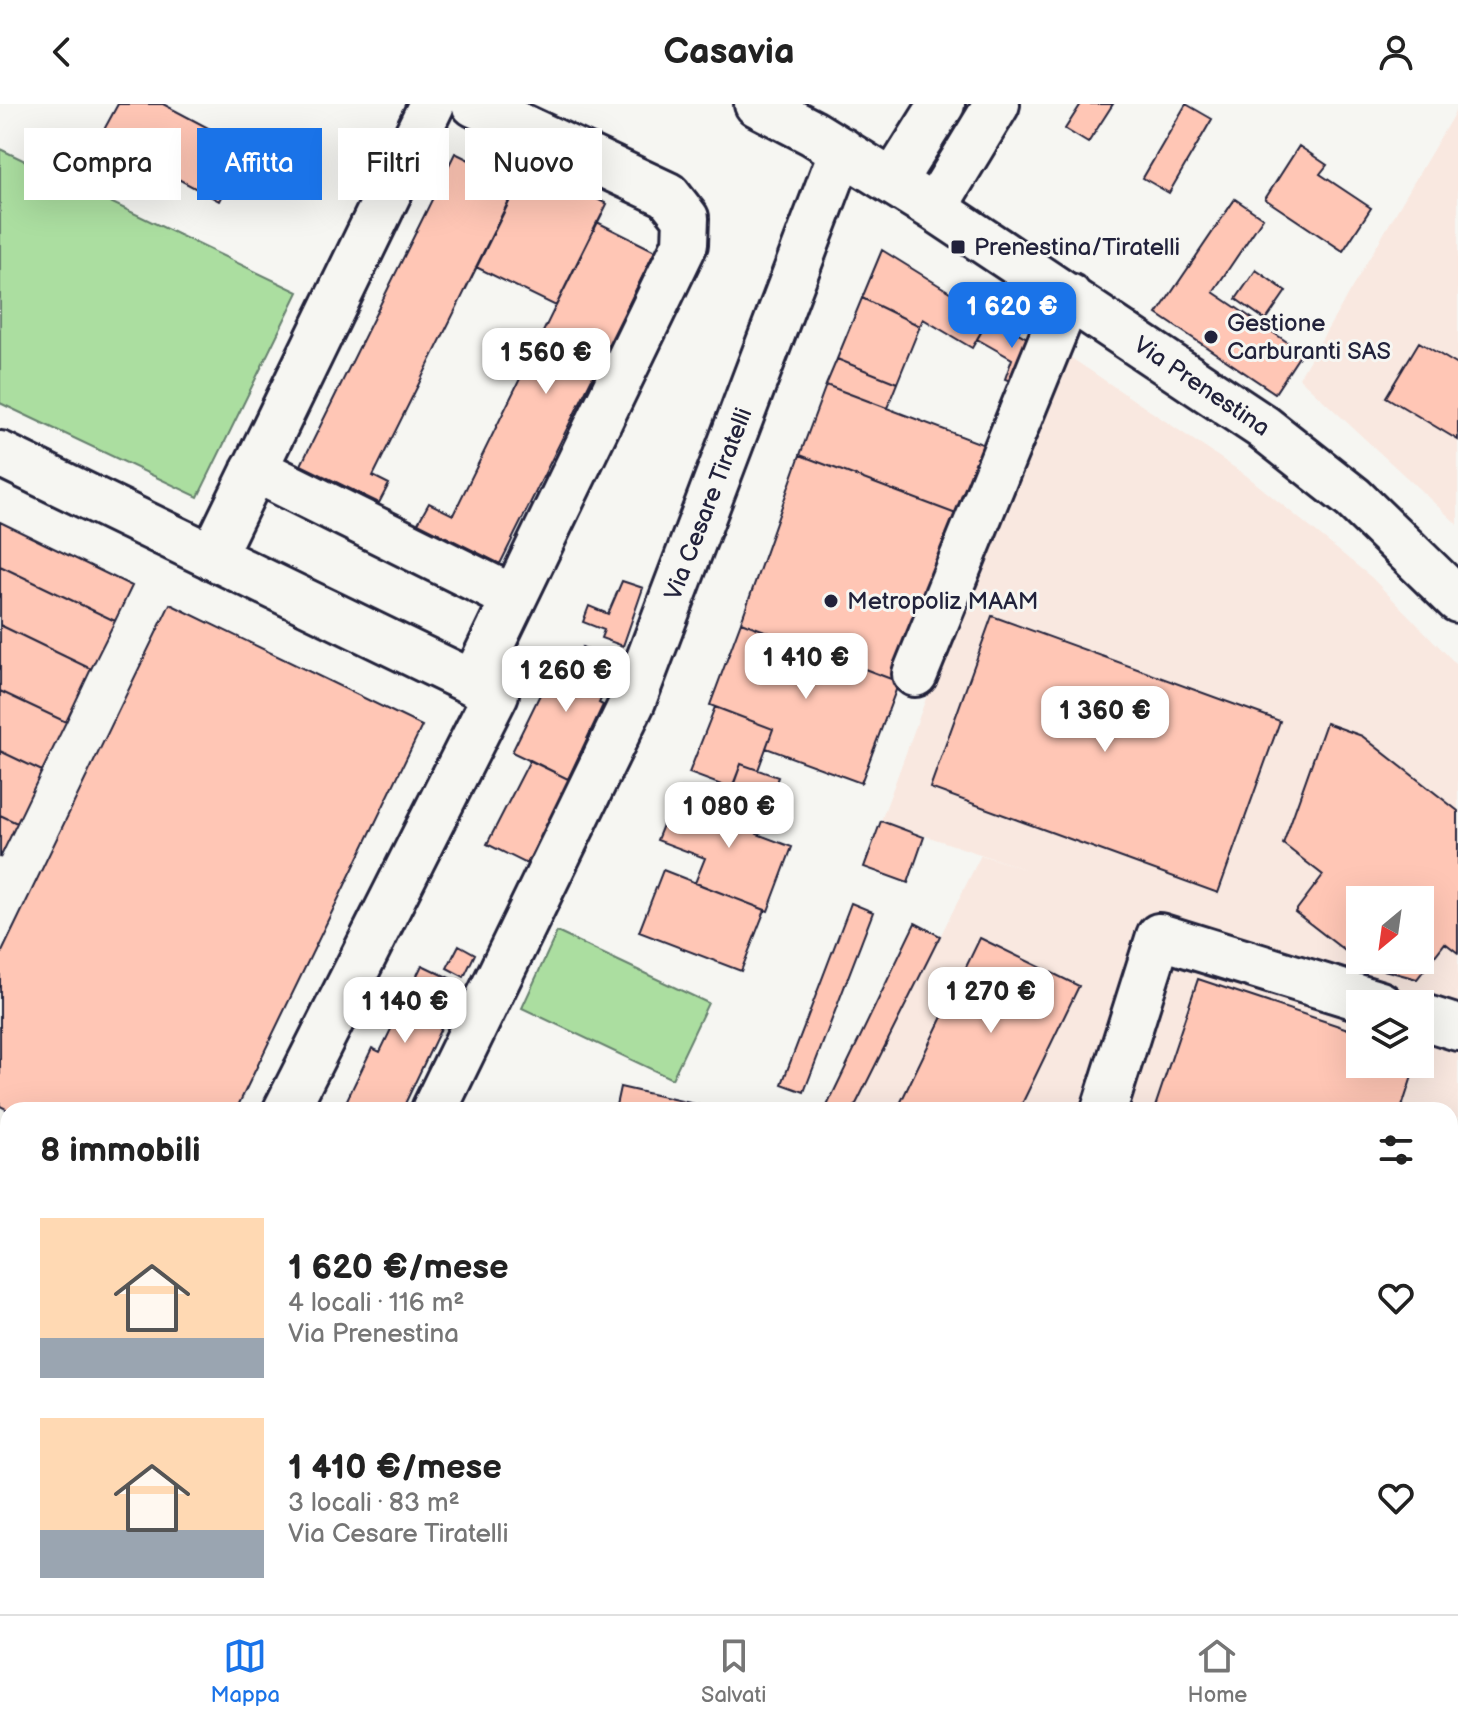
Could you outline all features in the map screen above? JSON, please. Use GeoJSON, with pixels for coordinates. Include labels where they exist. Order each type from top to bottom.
{"type":"FeatureCollection","features":[{"type":"Feature","properties":{"kind":"street"},"geometry":{"type":"LineString","coordinates":[[212,557],[432,104]]}},
{"type":"Feature","properties":{"kind":"street"},"geometry":{"type":"LineString","coordinates":[[473,683],[685,244],[686,218],[668,195],[474,104]]}},
{"type":"Feature","properties":{"kind":"street","name":"Via Prenestina"},"geometry":{"type":"LineString","coordinates":[[757,104],[842,150],[934,208],[1294,450],[1353,498],[1458,600]]}},
{"type":"Feature","properties":{"kind":"street"},"geometry":{"type":"LineString","coordinates":[[893,182],[942,104]]}},
{"type":"Feature","properties":{"kind":"street"},"geometry":{"type":"LineString","coordinates":[[934,208],[997,104]]}},
{"type":"Feature","properties":{"kind":"street","name":"Via Cesare Tiratelli"},"geometry":{"type":"LineString","coordinates":[[438,1102],[633,701],[842,150]]}},
{"type":"Feature","properties":{"kind":"street"},"geometry":{"type":"LineString","coordinates":[[915,674],[1069,296]]}},
{"type":"Feature","properties":{"kind":"street"},"geometry":{"type":"LineString","coordinates":[[0,454],[496,694],[290,1102]]}},
{"type":"Feature","properties":{"kind":"street"},"geometry":{"type":"LineString","coordinates":[[254,469],[514,598]]}},
{"type":"Feature","properties":{"kind":"street"},"geometry":{"type":"LineString","coordinates":[[1107,1102],[1159,936],[1346,994]]}},
{"type":"Feature","properties":{"kind":"street"},"geometry":{"type":"LineString","coordinates":[[1434,1020],[1458,1028]]}},
{"type":"Feature","properties":{"kind":"shaded area"},"geometry":{"type":"Polygon","coordinates":[[[1458,107],[1458,525],[1299,378],[1458,107]]]}},
{"type":"Feature","properties":{"kind":"shaded area"},"geometry":{"type":"Polygon","coordinates":[[[1055,347],[1247,476],[1371,577],[1458,666],[1458,1102],[857,1102],[981,855],[1028,870],[881,821],[1055,347]]]}},
{"type":"Feature","properties":{"kind":"green space"},"geometry":{"type":"Polygon","coordinates":[[[0,149],[24,161],[24,200],[106,200],[298,292],[198,497],[0,403],[0,149]]]}},
{"type":"Feature","properties":{"kind":"green space"},"geometry":{"type":"Polygon","coordinates":[[[557,932],[708,1003],[672,1079],[522,1008],[557,932]]]}},
{"type":"Feature","properties":{"kind":"building"},"geometry":{"type":"Polygon","coordinates":[[[118,104],[163,104],[208,128],[197,128],[197,189],[181,181],[181,128],[105,128],[118,104]]]}},
{"type":"Feature","properties":{"kind":"building"},"geometry":{"type":"Polygon","coordinates":[[[1081,104],[1113,104],[1088,143],[1065,129],[1081,104]]]}},
{"type":"Feature","properties":{"kind":"building"},"geometry":{"type":"Polygon","coordinates":[[[1186,104],[1212,119],[1169,193],[1143,178],[1186,104]]]}},
{"type":"Feature","properties":{"kind":"building"},"geometry":{"type":"Polygon","coordinates":[[[1299,146],[1327,165],[1320,174],[1371,208],[1343,251],[1265,199],[1299,146]]]}},
{"type":"Feature","properties":{"kind":"building"},"geometry":{"type":"Polygon","coordinates":[[[455,153],[465,158],[465,200],[510,200],[373,476],[389,484],[379,503],[301,465],[432,200],[449,200],[449,165],[455,153]]]}},
{"type":"Feature","properties":{"kind":"building"},"geometry":{"type":"Polygon","coordinates":[[[1235,199],[1263,218],[1213,292],[1302,352],[1275,393],[1157,314],[1235,199]]]}},
{"type":"Feature","properties":{"kind":"building"},"geometry":{"type":"Polygon","coordinates":[[[509,200],[599,200],[607,204],[556,306],[476,267],[509,200]]]}},
{"type":"Feature","properties":{"kind":"building"},"geometry":{"type":"Polygon","coordinates":[[[597,222],[655,251],[500,564],[418,523],[429,503],[453,515],[597,222]]]}},
{"type":"Feature","properties":{"kind":"building"},"geometry":{"type":"Polygon","coordinates":[[[882,250],[990,317],[972,348],[923,319],[920,326],[862,298],[882,250]]]}},
{"type":"Feature","properties":{"kind":"building"},"geometry":{"type":"Polygon","coordinates":[[[1256,270],[1286,291],[1266,320],[1236,299],[1256,270]]]}},
{"type":"Feature","properties":{"kind":"building"},"geometry":{"type":"Polygon","coordinates":[[[862,298],[920,326],[897,383],[837,359],[862,298]]]}},
{"type":"Feature","properties":{"kind":"building"},"geometry":{"type":"Polygon","coordinates":[[[990,317],[1041,346],[1026,387],[1005,379],[1012,359],[977,339],[990,317]]]}},
{"type":"Feature","properties":{"kind":"building"},"geometry":{"type":"Polygon","coordinates":[[[1419,342],[1458,365],[1458,440],[1386,397],[1419,342]]]}},
{"type":"Feature","properties":{"kind":"building"},"geometry":{"type":"Polygon","coordinates":[[[837,359],[897,383],[887,408],[826,385],[837,359]]]}},
{"type":"Feature","properties":{"kind":"building"},"geometry":{"type":"Polygon","coordinates":[[[826,385],[990,447],[964,517],[800,455],[826,385]]]}},
{"type":"Feature","properties":{"kind":"building"},"geometry":{"type":"Polygon","coordinates":[[[800,455],[964,517],[899,682],[741,622],[800,455]]]}},
{"type":"Feature","properties":{"kind":"building"},"geometry":{"type":"Polygon","coordinates":[[[0,522],[132,586],[115,621],[0,566],[0,522]]]}},
{"type":"Feature","properties":{"kind":"building"},"geometry":{"type":"Polygon","coordinates":[[[0,566],[115,621],[91,669],[0,625],[0,566]]]}},
{"type":"Feature","properties":{"kind":"building"},"geometry":{"type":"Polygon","coordinates":[[[622,581],[643,588],[623,646],[601,638],[604,630],[583,622],[589,606],[608,614],[622,581]]]}},
{"type":"Feature","properties":{"kind":"building"},"geometry":{"type":"Polygon","coordinates":[[[170,604],[422,726],[240,1102],[0,1102],[0,956],[170,604]]]}},
{"type":"Feature","properties":{"kind":"building"},"geometry":{"type":"Polygon","coordinates":[[[992,616],[1280,721],[1218,893],[930,788],[992,616]]]}},
{"type":"Feature","properties":{"kind":"building"},"geometry":{"type":"Polygon","coordinates":[[[741,622],[899,682],[861,783],[766,748],[773,729],[710,705],[741,622]]]}},
{"type":"Feature","properties":{"kind":"building"},"geometry":{"type":"Polygon","coordinates":[[[0,625],[91,669],[66,722],[0,691],[0,625]]]}},
{"type":"Feature","properties":{"kind":"building"},"geometry":{"type":"Polygon","coordinates":[[[582,647],[617,665],[599,703],[603,705],[568,779],[512,752],[548,678],[560,683],[575,650],[579,652],[582,647]]]}},
{"type":"Feature","properties":{"kind":"building"},"geometry":{"type":"Polygon","coordinates":[[[0,691],[66,722],[42,771],[0,751],[0,691]]]}},
{"type":"Feature","properties":{"kind":"building"},"geometry":{"type":"Polygon","coordinates":[[[715,707],[773,729],[758,770],[741,764],[732,789],[689,773],[715,707]]]}},
{"type":"Feature","properties":{"kind":"building"},"geometry":{"type":"Polygon","coordinates":[[[1326,723],[1362,736],[1458,811],[1458,953],[1445,943],[1434,957],[1434,886],[1346,886],[1346,952],[1295,912],[1323,875],[1283,844],[1326,723]]]}},
{"type":"Feature","properties":{"kind":"building"},"geometry":{"type":"Polygon","coordinates":[[[0,751],[42,771],[17,823],[0,815],[0,751]]]}},
{"type":"Feature","properties":{"kind":"building"},"geometry":{"type":"Polygon","coordinates":[[[530,760],[570,780],[527,864],[487,844],[530,760]]]}},
{"type":"Feature","properties":{"kind":"building"},"geometry":{"type":"Polygon","coordinates":[[[741,764],[778,777],[766,811],[728,798],[741,764]]]}},
{"type":"Feature","properties":{"kind":"building"},"geometry":{"type":"Polygon","coordinates":[[[728,798],[766,811],[757,834],[792,847],[768,911],[695,883],[705,858],[657,840],[673,800],[721,818],[728,798]]]}},
{"type":"Feature","properties":{"kind":"building"},"geometry":{"type":"Polygon","coordinates":[[[0,815],[17,823],[0,858],[0,815]]]}},
{"type":"Feature","properties":{"kind":"building"},"geometry":{"type":"Polygon","coordinates":[[[881,821],[924,837],[908,883],[864,867],[881,821]]]}},
{"type":"Feature","properties":{"kind":"building"},"geometry":{"type":"Polygon","coordinates":[[[663,870],[765,910],[741,971],[639,932],[663,870]]]}},
{"type":"Feature","properties":{"kind":"building"},"geometry":{"type":"Polygon","coordinates":[[[851,903],[873,912],[804,1092],[782,1084],[851,903]]]}},
{"type":"Feature","properties":{"kind":"building"},"geometry":{"type":"Polygon","coordinates":[[[915,923],[940,936],[857,1102],[829,1102],[915,923]]]}},
{"type":"Feature","properties":{"kind":"building"},"geometry":{"type":"Polygon","coordinates":[[[980,938],[1079,986],[1023,1102],[901,1102],[980,938]]]}},
{"type":"Feature","properties":{"kind":"building"},"geometry":{"type":"Polygon","coordinates":[[[459,945],[475,954],[464,977],[447,968],[459,945]]]}},
{"type":"Feature","properties":{"kind":"building"},"geometry":{"type":"Polygon","coordinates":[[[422,965],[462,984],[406,1102],[346,1102],[372,1048],[380,1052],[422,965]]]}},
{"type":"Feature","properties":{"kind":"building"},"geometry":{"type":"Polygon","coordinates":[[[1399,974],[1421,974],[1417,979],[1399,974]]]}},
{"type":"Feature","properties":{"kind":"building"},"geometry":{"type":"Polygon","coordinates":[[[1198,979],[1346,1028],[1346,1078],[1411,1078],[1404,1102],[1157,1102],[1198,979]]]}},
{"type":"Feature","properties":{"kind":"building"},"geometry":{"type":"Polygon","coordinates":[[[620,1087],[686,1102],[617,1102],[620,1087]]]}},
{"type":"Feature","properties":{"kind":"place","name":"Prenestina/Tiratelli"},"geometry":{"type":"Point","coordinates":[958,247]}},
{"type":"Feature","properties":{"kind":"place","name":"Gestione Carburanti SAS"},"geometry":{"type":"Point","coordinates":[1211,337]}},
{"type":"Feature","properties":{"kind":"place","name":"Metropoliz MAAM"},"geometry":{"type":"Point","coordinates":[831,601]}}]}
